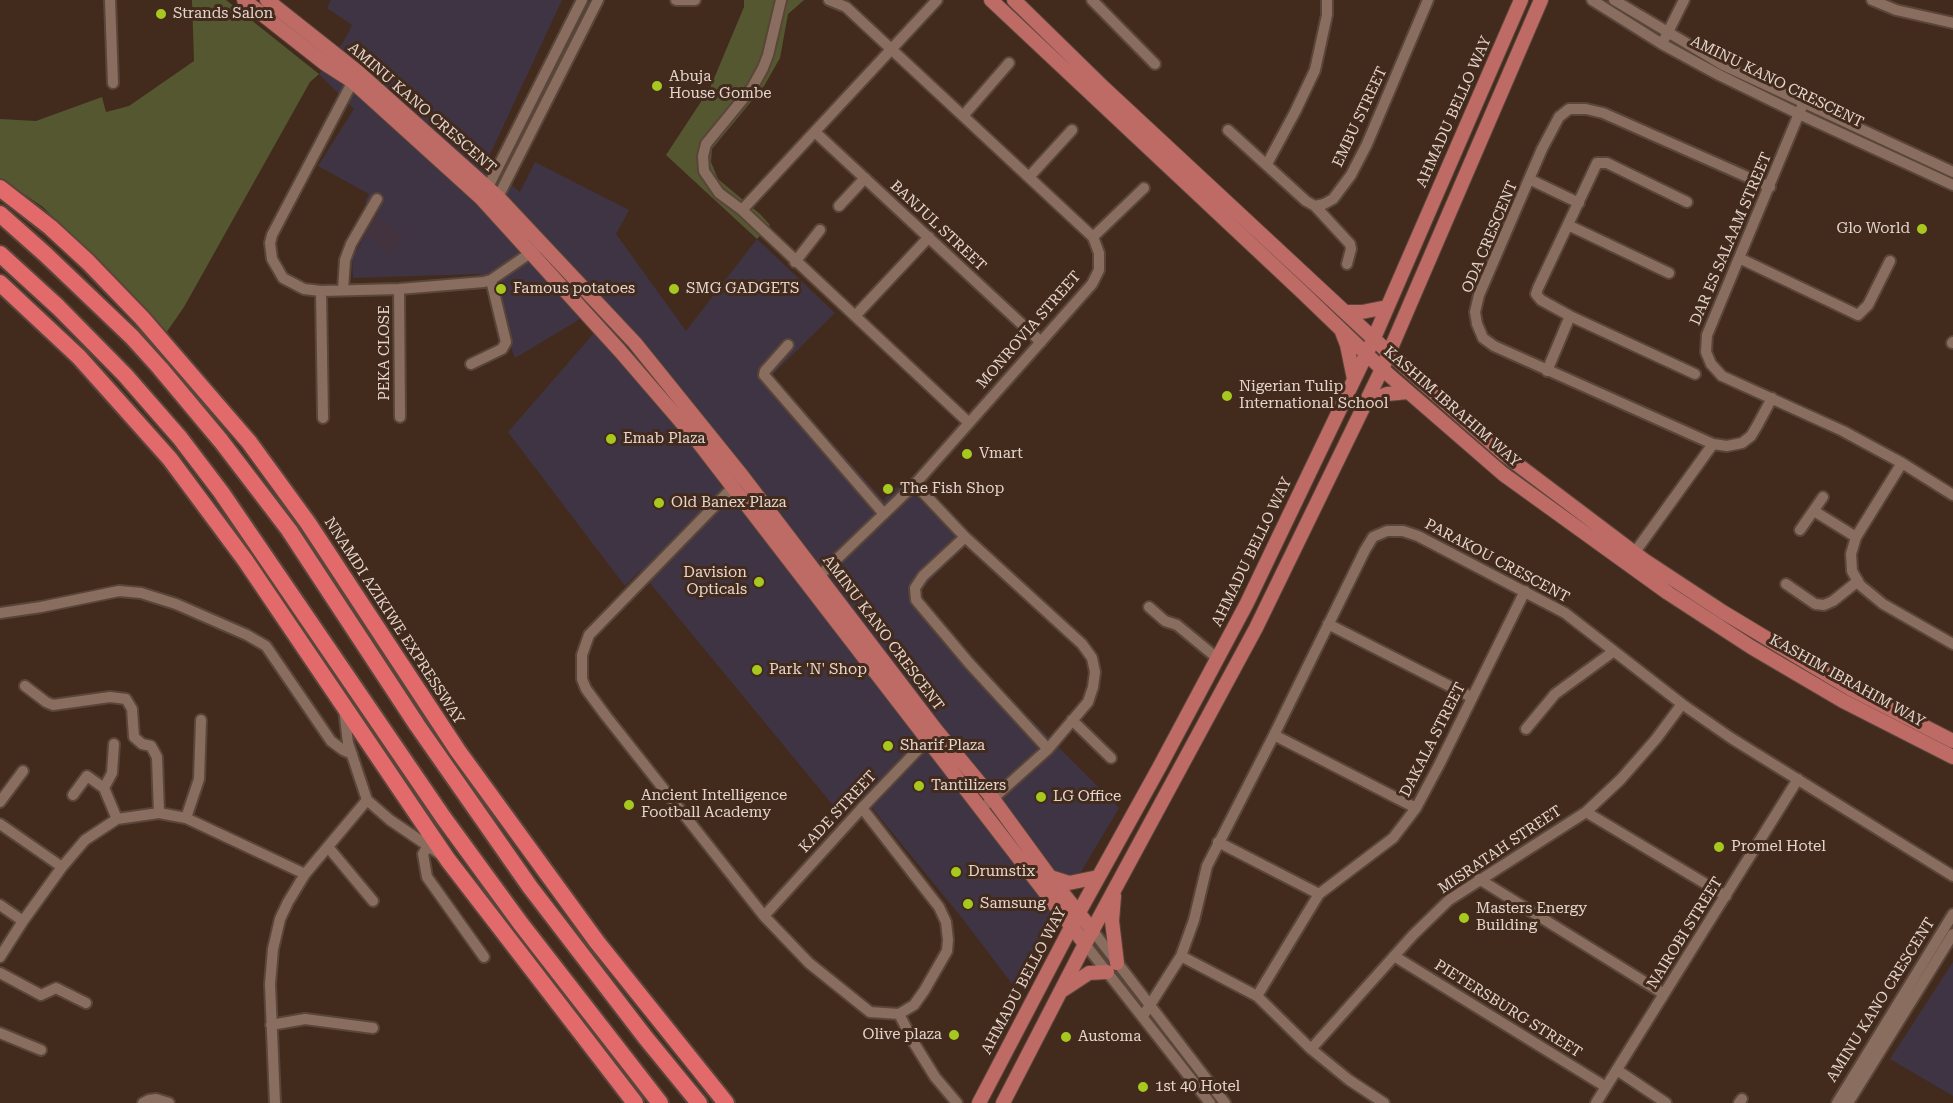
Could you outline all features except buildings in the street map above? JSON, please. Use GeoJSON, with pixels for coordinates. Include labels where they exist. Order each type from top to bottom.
{"type":"FeatureCollection","features":[{"type":"Feature","properties":{"kind":"highway","name":"NNAMDI AZIKIWE EXPRESSWAY"},"geometry":{"type":"LineString","coordinates":[[0,188],[51,227],[88,262],[142,318],[249,442],[308,523],[458,751],[597,942],[726,1103]]}},
{"type":"Feature","properties":{"kind":"highway"},"geometry":{"type":"LineString","coordinates":[[0,214],[138,343],[221,441],[289,530],[423,734],[530,887],[645,1037],[699,1103]]}},
{"type":"Feature","properties":{"kind":"highway"},"geometry":{"type":"LineString","coordinates":[[0,254],[58,307],[125,375],[175,432],[221,492],[520,924],[660,1103]]}},
{"type":"Feature","properties":{"kind":"highway"},"geometry":{"type":"LineString","coordinates":[[0,283],[79,357],[170,459],[245,560],[448,860],[635,1103]]}},
{"type":"Feature","properties":{"kind":"highway"},"geometry":{"type":"LineString","coordinates":[[221,492],[245,560]]}},
{"type":"Feature","properties":{"kind":"highway"},"geometry":{"type":"LineString","coordinates":[[530,887],[538,891],[597,942]]}},
{"type":"Feature","properties":{"kind":"highway"},"geometry":{"type":"LineString","coordinates":[[535,975],[584,1006]]}},
{"type":"Feature","properties":{"kind":"main road"},"geometry":{"type":"LineString","coordinates":[[244,0],[329,57]]}},
{"type":"Feature","properties":{"kind":"main road"},"geometry":{"type":"LineString","coordinates":[[267,0],[329,57]]}},
{"type":"Feature","properties":{"kind":"main road","name":"KASHIM IBRAHIM WAY"},"geometry":{"type":"LineString","coordinates":[[991,0],[1382,369],[1503,474],[1668,593],[1751,647],[1843,701],[1953,757]]}},
{"type":"Feature","properties":{"kind":"main road","name":"KASHIM IBRAHIM WAY"},"geometry":{"type":"LineString","coordinates":[[1014,0],[1104,88],[1406,368],[1505,455],[1635,552],[1723,612],[1851,689],[1953,741]]}},
{"type":"Feature","properties":{"kind":"main road","name":"AHMADU BELLO WAY"},"geometry":{"type":"LineString","coordinates":[[979,1103],[1064,940],[1071,919],[1098,877],[1247,603],[1374,338],[1521,0]]}},
{"type":"Feature","properties":{"kind":"main road"},"geometry":{"type":"LineString","coordinates":[[1003,1103],[1085,944],[1256,628],[1382,369],[1539,4],[1550,0]]}},
{"type":"Feature","properties":{"kind":"main road","name":"AMINU KANO CRESCENT"},"geometry":{"type":"LineString","coordinates":[[329,57],[355,77],[489,198],[543,243],[635,343],[820,576],[981,809],[1071,919],[1093,931]]}},
{"type":"Feature","properties":{"kind":"main road","name":"AMINU KANO CRESCENT"},"geometry":{"type":"LineString","coordinates":[[489,198],[531,252],[678,418],[809,586],[932,735],[993,799],[1050,877],[1085,944]]}},
{"type":"Feature","properties":{"kind":"main road"},"geometry":{"type":"LineString","coordinates":[[1347,312],[1372,311],[1387,307]]}},
{"type":"Feature","properties":{"kind":"main road"},"geometry":{"type":"LineString","coordinates":[[1340,328],[1347,345],[1354,379]]}},
{"type":"Feature","properties":{"kind":"main road"},"geometry":{"type":"LineString","coordinates":[[1399,328],[1401,352],[1406,368]]}},
{"type":"Feature","properties":{"kind":"main road"},"geometry":{"type":"LineString","coordinates":[[1366,402],[1387,394],[1408,392]]}},
{"type":"Feature","properties":{"kind":"main road"},"geometry":{"type":"LineString","coordinates":[[1050,877],[1069,883],[1098,877]]}},
{"type":"Feature","properties":{"kind":"main road"},"geometry":{"type":"LineString","coordinates":[[1061,991],[1089,973],[1112,967],[1114,892]]}},
{"type":"Feature","properties":{"kind":"street"},"geometry":{"type":"LineString","coordinates":[[110,0],[113,83]]}},
{"type":"Feature","properties":{"kind":"street","name":"AMINU KANO CRESCENT"},"geometry":{"type":"LineString","coordinates":[[489,198],[582,0]]}},
{"type":"Feature","properties":{"kind":"street","name":"AMINU KANO CRESCENT"},"geometry":{"type":"LineString","coordinates":[[489,198],[598,0]]}},
{"type":"Feature","properties":{"kind":"street"},"geometry":{"type":"LineString","coordinates":[[676,0],[695,0]]}},
{"type":"Feature","properties":{"kind":"street"},"geometry":{"type":"LineString","coordinates":[[781,0],[763,68],[752,88],[706,144],[703,156],[704,171],[719,193],[742,210],[968,422]]}},
{"type":"Feature","properties":{"kind":"street"},"geometry":{"type":"LineString","coordinates":[[829,0],[846,7],[1093,237],[1144,188]]}},
{"type":"Feature","properties":{"kind":"street"},"geometry":{"type":"LineString","coordinates":[[742,210],[937,0]]}},
{"type":"Feature","properties":{"kind":"street"},"geometry":{"type":"LineString","coordinates":[[1092,0],[1155,64]]}},
{"type":"Feature","properties":{"kind":"street"},"geometry":{"type":"LineString","coordinates":[[1267,164],[1315,70],[1325,24],[1327,0]]}},
{"type":"Feature","properties":{"kind":"street","name":"EMBU STREET"},"geometry":{"type":"LineString","coordinates":[[1315,206],[1333,199],[1352,175],[1428,0]]}},
{"type":"Feature","properties":{"kind":"street","name":"AMINU KANO CRESCENT"},"geometry":{"type":"LineString","coordinates":[[1592,0],[1662,44],[1719,75],[1953,172]]}},
{"type":"Feature","properties":{"kind":"street","name":"AMINU KANO CRESCENT"},"geometry":{"type":"LineString","coordinates":[[1614,0],[1801,109],[1953,185]]}},
{"type":"Feature","properties":{"kind":"street"},"geometry":{"type":"LineString","coordinates":[[1662,44],[1684,0]]}},
{"type":"Feature","properties":{"kind":"street"},"geometry":{"type":"LineString","coordinates":[[1872,0],[1896,10],[1953,23]]}},
{"type":"Feature","properties":{"kind":"street"},"geometry":{"type":"LineString","coordinates":[[963,116],[1009,63]]}},
{"type":"Feature","properties":{"kind":"street"},"geometry":{"type":"LineString","coordinates":[[355,77],[270,243],[272,259],[283,278],[304,289],[321,291],[399,289],[484,282],[543,243]]}},
{"type":"Feature","properties":{"kind":"street","name":"ODA CRESCENT"},"geometry":{"type":"LineString","coordinates":[[1770,187],[1603,112],[1569,109],[1559,117],[1542,149],[1531,180],[1479,295],[1475,312],[1483,338],[1494,346],[1713,444],[1727,446],[1742,443],[1757,426],[1772,398]]}},
{"type":"Feature","properties":{"kind":"street","name":"DAR ES SALAAM STREET"},"geometry":{"type":"LineString","coordinates":[[1801,109],[1707,335],[1706,352],[1711,364],[1722,376],[1842,432],[1902,463],[1953,495]]}},
{"type":"Feature","properties":{"kind":"street"},"geometry":{"type":"LineString","coordinates":[[1029,177],[1072,130]]}},
{"type":"Feature","properties":{"kind":"street"},"geometry":{"type":"LineString","coordinates":[[1228,130],[1306,201],[1315,206],[1350,244],[1347,264]]}},
{"type":"Feature","properties":{"kind":"street","name":"BANJUL STREET"},"geometry":{"type":"LineString","coordinates":[[815,132],[1041,342]]}},
{"type":"Feature","properties":{"kind":"street"},"geometry":{"type":"LineString","coordinates":[[1687,202],[1607,162],[1597,163],[1536,294],[1541,300],[1570,316],[1695,374]]}},
{"type":"Feature","properties":{"kind":"street"},"geometry":{"type":"LineString","coordinates":[[839,206],[865,178]]}},
{"type":"Feature","properties":{"kind":"street"},"geometry":{"type":"LineString","coordinates":[[1531,180],[1579,203]]}},
{"type":"Feature","properties":{"kind":"street"},"geometry":{"type":"LineString","coordinates":[[343,290],[345,260],[351,244],[377,199]]}},
{"type":"Feature","properties":{"kind":"street"},"geometry":{"type":"LineString","coordinates":[[1568,225],[1669,273]]}},
{"type":"Feature","properties":{"kind":"street"},"geometry":{"type":"LineString","coordinates":[[795,261],[820,230]]}},
{"type":"Feature","properties":{"kind":"street"},"geometry":{"type":"LineString","coordinates":[[855,316],[929,237]]}},
{"type":"Feature","properties":{"kind":"street","name":"MONROVIA STREET"},"geometry":{"type":"LineString","coordinates":[[809,586],[915,484],[1092,284],[1099,270],[1098,253],[1093,237]]}},
{"type":"Feature","properties":{"kind":"street"},"geometry":{"type":"LineString","coordinates":[[1739,258],[1857,315],[1868,305],[1890,261]]}},
{"type":"Feature","properties":{"kind":"street"},"geometry":{"type":"LineString","coordinates":[[471,364],[502,349],[506,342],[490,280]]}},
{"type":"Feature","properties":{"kind":"street","name":"PEKA CLOSE"},"geometry":{"type":"LineString","coordinates":[[399,289],[400,417]]}},
{"type":"Feature","properties":{"kind":"street"},"geometry":{"type":"LineString","coordinates":[[321,291],[322,418]]}},
{"type":"Feature","properties":{"kind":"street"},"geometry":{"type":"LineString","coordinates":[[1547,371],[1570,316]]}},
{"type":"Feature","properties":{"kind":"street"},"geometry":{"type":"LineString","coordinates":[[788,345],[764,375],[884,514]]}},
{"type":"Feature","properties":{"kind":"street"},"geometry":{"type":"LineString","coordinates":[[1635,552],[1713,444]]}},
{"type":"Feature","properties":{"kind":"street"},"geometry":{"type":"LineString","coordinates":[[1902,463],[1856,537],[1851,554],[1852,572],[1858,581],[1883,604],[1953,644]]}},
{"type":"Feature","properties":{"kind":"street"},"geometry":{"type":"LineString","coordinates":[[743,477],[589,635],[582,655],[580,668],[582,679],[599,707],[764,916],[809,963],[870,1012],[899,1014],[914,1005],[946,951],[948,940],[946,922],[939,907],[862,808]]}},
{"type":"Feature","properties":{"kind":"street"},"geometry":{"type":"LineString","coordinates":[[915,484],[965,537],[1082,644],[1092,658],[1095,672],[1088,702],[1048,749],[981,809]]}},
{"type":"Feature","properties":{"kind":"street"},"geometry":{"type":"LineString","coordinates":[[1800,530],[1822,497]]}},
{"type":"Feature","properties":{"kind":"street"},"geometry":{"type":"LineString","coordinates":[[1814,511],[1856,537]]}},
{"type":"Feature","properties":{"kind":"street","name":"PARAKOU CRESCENT"},"geometry":{"type":"LineString","coordinates":[[1143,1017],[1181,956],[1194,920],[1207,866],[1365,550],[1374,537],[1388,531],[1403,531],[1418,536],[1565,613],[1682,704],[1731,738],[1953,876]]}},
{"type":"Feature","properties":{"kind":"street"},"geometry":{"type":"LineString","coordinates":[[965,537],[923,576],[915,588],[916,600],[969,663],[1048,749]]}},
{"type":"Feature","properties":{"kind":"street"},"geometry":{"type":"LineString","coordinates":[[1786,584],[1815,603],[1824,605],[1833,601],[1858,581]]}},
{"type":"Feature","properties":{"kind":"street"},"geometry":{"type":"LineString","coordinates":[[0,613],[119,591],[141,593],[176,604],[247,635],[266,646],[331,741],[352,754]]}},
{"type":"Feature","properties":{"kind":"street","name":"DAKALA STREET"},"geometry":{"type":"LineString","coordinates":[[1257,996],[1318,894],[1393,838],[1416,808],[1525,591]]}},
{"type":"Feature","properties":{"kind":"street"},"geometry":{"type":"LineString","coordinates":[[1149,607],[1166,621],[1177,625],[1217,658]]}},
{"type":"Feature","properties":{"kind":"street"},"geometry":{"type":"LineString","coordinates":[[1328,624],[1471,697]]}},
{"type":"Feature","properties":{"kind":"street"},"geometry":{"type":"LineString","coordinates":[[1526,729],[1555,694],[1614,651]]}},
{"type":"Feature","properties":{"kind":"street"},"geometry":{"type":"LineString","coordinates":[[25,686],[53,705],[110,697],[126,699],[132,709],[134,737],[137,742],[151,746],[157,757],[159,813]]}},
{"type":"Feature","properties":{"kind":"street","name":"MISRATAH STREET"},"geometry":{"type":"LineString","coordinates":[[1311,1049],[1394,956],[1449,900],[1586,812],[1621,779],[1682,704]]}},
{"type":"Feature","properties":{"kind":"street"},"geometry":{"type":"LineString","coordinates":[[344,706],[352,754],[367,800],[385,816],[448,860]]}},
{"type":"Feature","properties":{"kind":"street"},"geometry":{"type":"LineString","coordinates":[[186,818],[199,779],[201,720]]}},
{"type":"Feature","properties":{"kind":"street"},"geometry":{"type":"LineString","coordinates":[[1072,720],[1111,758]]}},
{"type":"Feature","properties":{"kind":"street","name":"KADE STREET"},"geometry":{"type":"LineString","coordinates":[[764,916],[932,735]]}},
{"type":"Feature","properties":{"kind":"street"},"geometry":{"type":"LineString","coordinates":[[1274,735],[1416,808]]}},
{"type":"Feature","properties":{"kind":"street"},"geometry":{"type":"LineString","coordinates":[[104,788],[112,772],[114,744]]}},
{"type":"Feature","properties":{"kind":"street"},"geometry":{"type":"LineString","coordinates":[[0,802],[23,771]]}},
{"type":"Feature","properties":{"kind":"street"},"geometry":{"type":"LineString","coordinates":[[73,795],[87,776],[104,788],[117,819]]}},
{"type":"Feature","properties":{"kind":"street","name":"NAIROBI STREET"},"geometry":{"type":"LineString","coordinates":[[1596,1103],[1798,778]]}},
{"type":"Feature","properties":{"kind":"street"},"geometry":{"type":"LineString","coordinates":[[275,1103],[270,984],[276,934],[288,902],[305,874],[367,800]]}},
{"type":"Feature","properties":{"kind":"street"},"geometry":{"type":"LineString","coordinates":[[1586,812],[1726,896]]}},
{"type":"Feature","properties":{"kind":"street"},"geometry":{"type":"LineString","coordinates":[[0,957],[62,867],[85,840],[117,819],[159,813],[186,818],[305,874]]}},
{"type":"Feature","properties":{"kind":"street"},"geometry":{"type":"LineString","coordinates":[[0,824],[62,867]]}},
{"type":"Feature","properties":{"kind":"street"},"geometry":{"type":"LineString","coordinates":[[1218,842],[1318,894]]}},
{"type":"Feature","properties":{"kind":"street"},"geometry":{"type":"LineString","coordinates":[[428,846],[423,854],[422,862],[427,877],[484,957]]}},
{"type":"Feature","properties":{"kind":"street"},"geometry":{"type":"LineString","coordinates":[[328,847],[373,901]]}},
{"type":"Feature","properties":{"kind":"street"},"geometry":{"type":"LineString","coordinates":[[1479,879],[1664,994]]}},
{"type":"Feature","properties":{"kind":"street"},"geometry":{"type":"LineString","coordinates":[[0,905],[23,921]]}},
{"type":"Feature","properties":{"kind":"street","name":"AMINU KANO CRESCENT"},"geometry":{"type":"LineString","coordinates":[[1841,1102],[1953,914]]}},
{"type":"Feature","properties":{"kind":"street","name":"AMINU KANO CRESCENT"},"geometry":{"type":"LineString","coordinates":[[1093,931],[1112,967],[1151,1006],[1226,1103]]}},
{"type":"Feature","properties":{"kind":"street"},"geometry":{"type":"LineString","coordinates":[[1841,1102],[1953,934]]}},
{"type":"Feature","properties":{"kind":"street"},"geometry":{"type":"LineString","coordinates":[[1085,944],[1112,967],[1143,1017],[1204,1100],[1212,1086]]}},
{"type":"Feature","properties":{"kind":"street"},"geometry":{"type":"LineString","coordinates":[[1181,956],[1257,996],[1311,1049],[1384,1103]]}},
{"type":"Feature","properties":{"kind":"street","name":"PIETERSBURG STREET"},"geometry":{"type":"LineString","coordinates":[[1394,956],[1606,1087]]}},
{"type":"Feature","properties":{"kind":"street"},"geometry":{"type":"LineString","coordinates":[[0,973],[41,995],[56,988],[86,1003]]}},
{"type":"Feature","properties":{"kind":"street"},"geometry":{"type":"LineString","coordinates":[[899,1014],[935,1077],[957,1103]]}},
{"type":"Feature","properties":{"kind":"street"},"geometry":{"type":"LineString","coordinates":[[271,1025],[313,1020],[373,1028]]}},
{"type":"Feature","properties":{"kind":"street"},"geometry":{"type":"LineString","coordinates":[[0,1033],[41,1050]]}},
{"type":"Feature","properties":{"kind":"street"},"geometry":{"type":"LineString","coordinates":[[1617,1070],[1666,1103]]}},
{"type":"Feature","properties":{"kind":"street"},"geometry":{"type":"LineString","coordinates":[[143,1103],[156,1099],[169,1103]]}},
{"type":"Feature","properties":{"kind":"shaded area"},"geometry":{"type":"Polygon","coordinates":[[[331,0],[562,0],[486,163],[520,192],[535,162],[629,210],[616,234],[686,331],[757,239],[835,313],[772,375],[883,500],[902,482],[965,545],[921,589],[923,601],[984,672],[1119,808],[1044,934],[1016,989],[962,918],[859,792],[841,815],[640,571],[625,586],[508,432],[594,333],[580,319],[515,358],[489,290],[499,283],[478,274],[353,278],[352,258],[379,210],[365,202],[369,194],[318,166],[354,109],[319,74],[344,41],[352,25],[327,8],[331,0]]]}},
{"type":"Feature","properties":{"kind":"shaded area"},"geometry":{"type":"Polygon","coordinates":[[[376,215],[405,235],[388,256],[364,236],[376,215]]]}},
{"type":"Feature","properties":{"kind":"shaded area"},"geometry":{"type":"Polygon","coordinates":[[[1953,962],[1953,1096],[1890,1059],[1953,962]]]}},
{"type":"Feature","properties":{"kind":"green space"},"geometry":{"type":"Polygon","coordinates":[[[192,0],[226,0],[319,74],[310,82],[184,307],[166,333],[43,207],[0,178],[0,119],[36,121],[102,97],[106,112],[129,106],[194,61],[192,0]]]}},
{"type":"Feature","properties":{"kind":"green space"},"geometry":{"type":"Polygon","coordinates":[[[744,0],[804,0],[788,14],[780,58],[764,86],[712,149],[711,162],[718,179],[770,225],[757,239],[666,155],[710,88],[744,7],[744,0]]]}},
{"type":"Feature","properties":{"kind":"place","name":"Strands Salon"},"geometry":{"type":"Point","coordinates":[161,14]}},
{"type":"Feature","properties":{"kind":"place","name":"Abuja House Gombe"},"geometry":{"type":"Point","coordinates":[657,86]}},
{"type":"Feature","properties":{"kind":"place","name":"Glo World"},"geometry":{"type":"Point","coordinates":[1922,229]}},
{"type":"Feature","properties":{"kind":"place","name":"Famous potatoes"},"geometry":{"type":"Point","coordinates":[501,289]}},
{"type":"Feature","properties":{"kind":"place","name":"SMG GADGETS"},"geometry":{"type":"Point","coordinates":[674,289]}},
{"type":"Feature","properties":{"kind":"place","name":"Nigerian Tulip International School"},"geometry":{"type":"Point","coordinates":[1227,396]}},
{"type":"Feature","properties":{"kind":"place","name":"Emab Plaza"},"geometry":{"type":"Point","coordinates":[611,439]}},
{"type":"Feature","properties":{"kind":"place","name":"Vmart"},"geometry":{"type":"Point","coordinates":[967,454]}},
{"type":"Feature","properties":{"kind":"place","name":"The Fish Shop"},"geometry":{"type":"Point","coordinates":[888,489]}},
{"type":"Feature","properties":{"kind":"place","name":"Old Banex Plaza"},"geometry":{"type":"Point","coordinates":[659,503]}},
{"type":"Feature","properties":{"kind":"place","name":"Davision Opticals"},"geometry":{"type":"Point","coordinates":[759,582]}},
{"type":"Feature","properties":{"kind":"place","name":"Park 'N' Shop"},"geometry":{"type":"Point","coordinates":[757,670]}},
{"type":"Feature","properties":{"kind":"place","name":"Sharif Plaza"},"geometry":{"type":"Point","coordinates":[888,746]}},
{"type":"Feature","properties":{"kind":"place","name":"Tantilizers"},"geometry":{"type":"Point","coordinates":[919,786]}},
{"type":"Feature","properties":{"kind":"place","name":"LG Office"},"geometry":{"type":"Point","coordinates":[1041,797]}},
{"type":"Feature","properties":{"kind":"place","name":"Ancient Intelligence Football Academy"},"geometry":{"type":"Point","coordinates":[629,805]}},
{"type":"Feature","properties":{"kind":"place","name":"Promel Hotel"},"geometry":{"type":"Point","coordinates":[1719,847]}},
{"type":"Feature","properties":{"kind":"place","name":"Drumstix"},"geometry":{"type":"Point","coordinates":[956,872]}},
{"type":"Feature","properties":{"kind":"place","name":"Samsung"},"geometry":{"type":"Point","coordinates":[968,904]}},
{"type":"Feature","properties":{"kind":"place","name":"Masters Energy Building"},"geometry":{"type":"Point","coordinates":[1464,918]}},
{"type":"Feature","properties":{"kind":"place","name":"Olive plaza"},"geometry":{"type":"Point","coordinates":[954,1035]}},
{"type":"Feature","properties":{"kind":"place","name":"Austoma"},"geometry":{"type":"Point","coordinates":[1066,1037]}},
{"type":"Feature","properties":{"kind":"place","name":"1st 40 Hotel"},"geometry":{"type":"Point","coordinates":[1143,1087]}}]}
